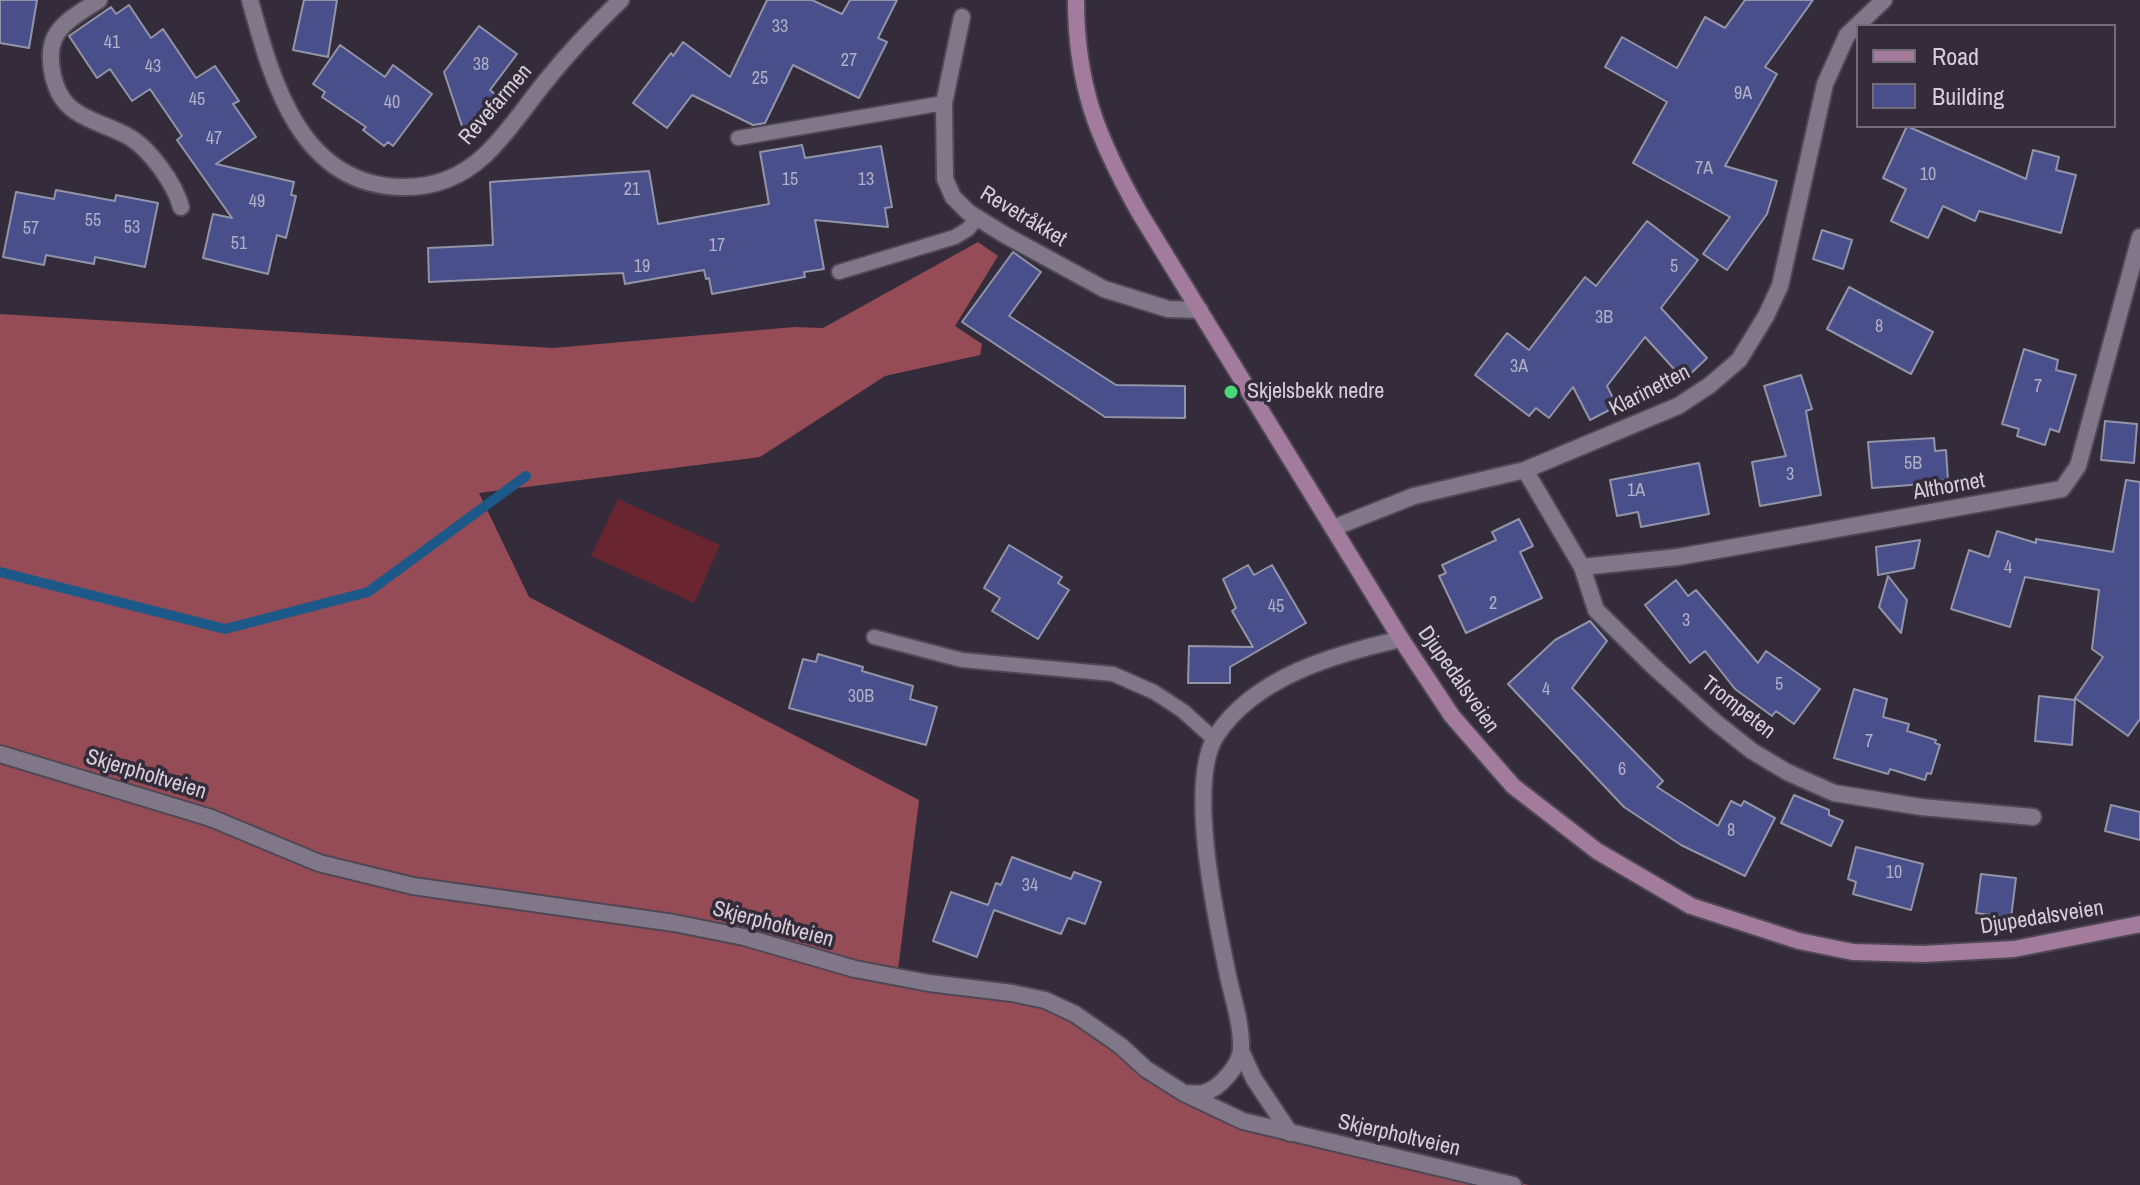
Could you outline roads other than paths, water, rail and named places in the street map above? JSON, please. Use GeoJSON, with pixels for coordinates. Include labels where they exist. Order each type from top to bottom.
{"type":"FeatureCollection","features":[{"type":"Feature","properties":{"kind":"street"},"geometry":{"type":"LineString","coordinates":[[99,0],[65,23],[53,37],[49,49],[58,94],[76,112],[132,139],[155,162],[178,197],[181,207]]}},
{"type":"Feature","properties":{"kind":"street","name":"Revefarmen"},"geometry":{"type":"LineString","coordinates":[[250,0],[266,59],[299,129],[312,147],[333,168],[352,178],[373,185],[420,187],[442,183],[486,155],[551,74],[621,0]]}},
{"type":"Feature","properties":{"kind":"street","name":"Djupedalsveien"},"geometry":{"type":"LineString","coordinates":[[1076,0],[1082,80],[1097,130],[1113,167],[1401,639],[1452,716],[1513,786],[1597,851],[1691,906],[1787,937],[1853,952],[1923,954],[2014,949],[2140,924]]}},
{"type":"Feature","properties":{"kind":"street","name":"Klarinetten"},"geometry":{"type":"LineString","coordinates":[[1859,24],[1884,0]]}},
{"type":"Feature","properties":{"kind":"street","name":"Revetråkket"},"geometry":{"type":"LineString","coordinates":[[962,17],[944,103],[945,179],[953,197],[977,218],[1104,289],[1168,309],[1200,310]]}},
{"type":"Feature","properties":{"kind":"street","name":"Klarinetten"},"geometry":{"type":"LineString","coordinates":[[1333,528],[1414,496],[1525,470],[1678,406],[1710,385],[1739,360],[1780,286],[1825,84],[1847,35],[1856,26]]}},
{"type":"Feature","properties":{"kind":"street","name":"Althornet"},"geometry":{"type":"LineString","coordinates":[[1582,567],[1678,557],[2062,489],[2078,466],[2140,237]]}},
{"type":"Feature","properties":{"kind":"street","name":"Trompeten"},"geometry":{"type":"LineString","coordinates":[[1525,470],[1582,567],[1596,610],[1714,721],[1752,751],[1787,772],[1834,793],[1921,807],[2033,817]]}},
{"type":"Feature","properties":{"kind":"street"},"geometry":{"type":"LineString","coordinates":[[1290,1133],[1254,1079],[1241,1051],[1239,1027],[1215,912],[1206,837],[1205,779],[1214,739],[1240,708],[1272,685],[1348,651],[1401,639]]}},
{"type":"Feature","properties":{"kind":"street","name":"Skjerpholtveien"},"geometry":{"type":"LineString","coordinates":[[0,754],[211,818],[319,863],[397,882],[674,923],[744,937],[855,969],[1045,1000],[1075,1014],[1121,1046],[1146,1069],[1184,1093],[1243,1121],[1513,1185]]}},
{"type":"Feature","properties":{"kind":"street"},"geometry":{"type":"LineString","coordinates":[[1184,1093],[1205,1093],[1220,1083],[1234,1068],[1241,1051]]}},
{"type":"Feature","properties":{"kind":"lane"},"geometry":{"type":"LineString","coordinates":[[738,138],[944,103]]}},
{"type":"Feature","properties":{"kind":"lane"},"geometry":{"type":"LineString","coordinates":[[839,272],[955,237],[968,229],[977,218]]}},
{"type":"Feature","properties":{"kind":"lane"},"geometry":{"type":"LineString","coordinates":[[874,637],[962,660],[1113,674],[1154,692],[1183,711],[1214,739]]}},
{"type":"Feature","properties":{"kind":"waterway"},"geometry":{"type":"LineString","coordinates":[[0,572],[225,629],[368,592],[526,476]]}},
{"type":"Feature","properties":{"kind":"place","name":"Skjelsbekk nedre"},"geometry":{"type":"Point","coordinates":[1231,392]}}]}
